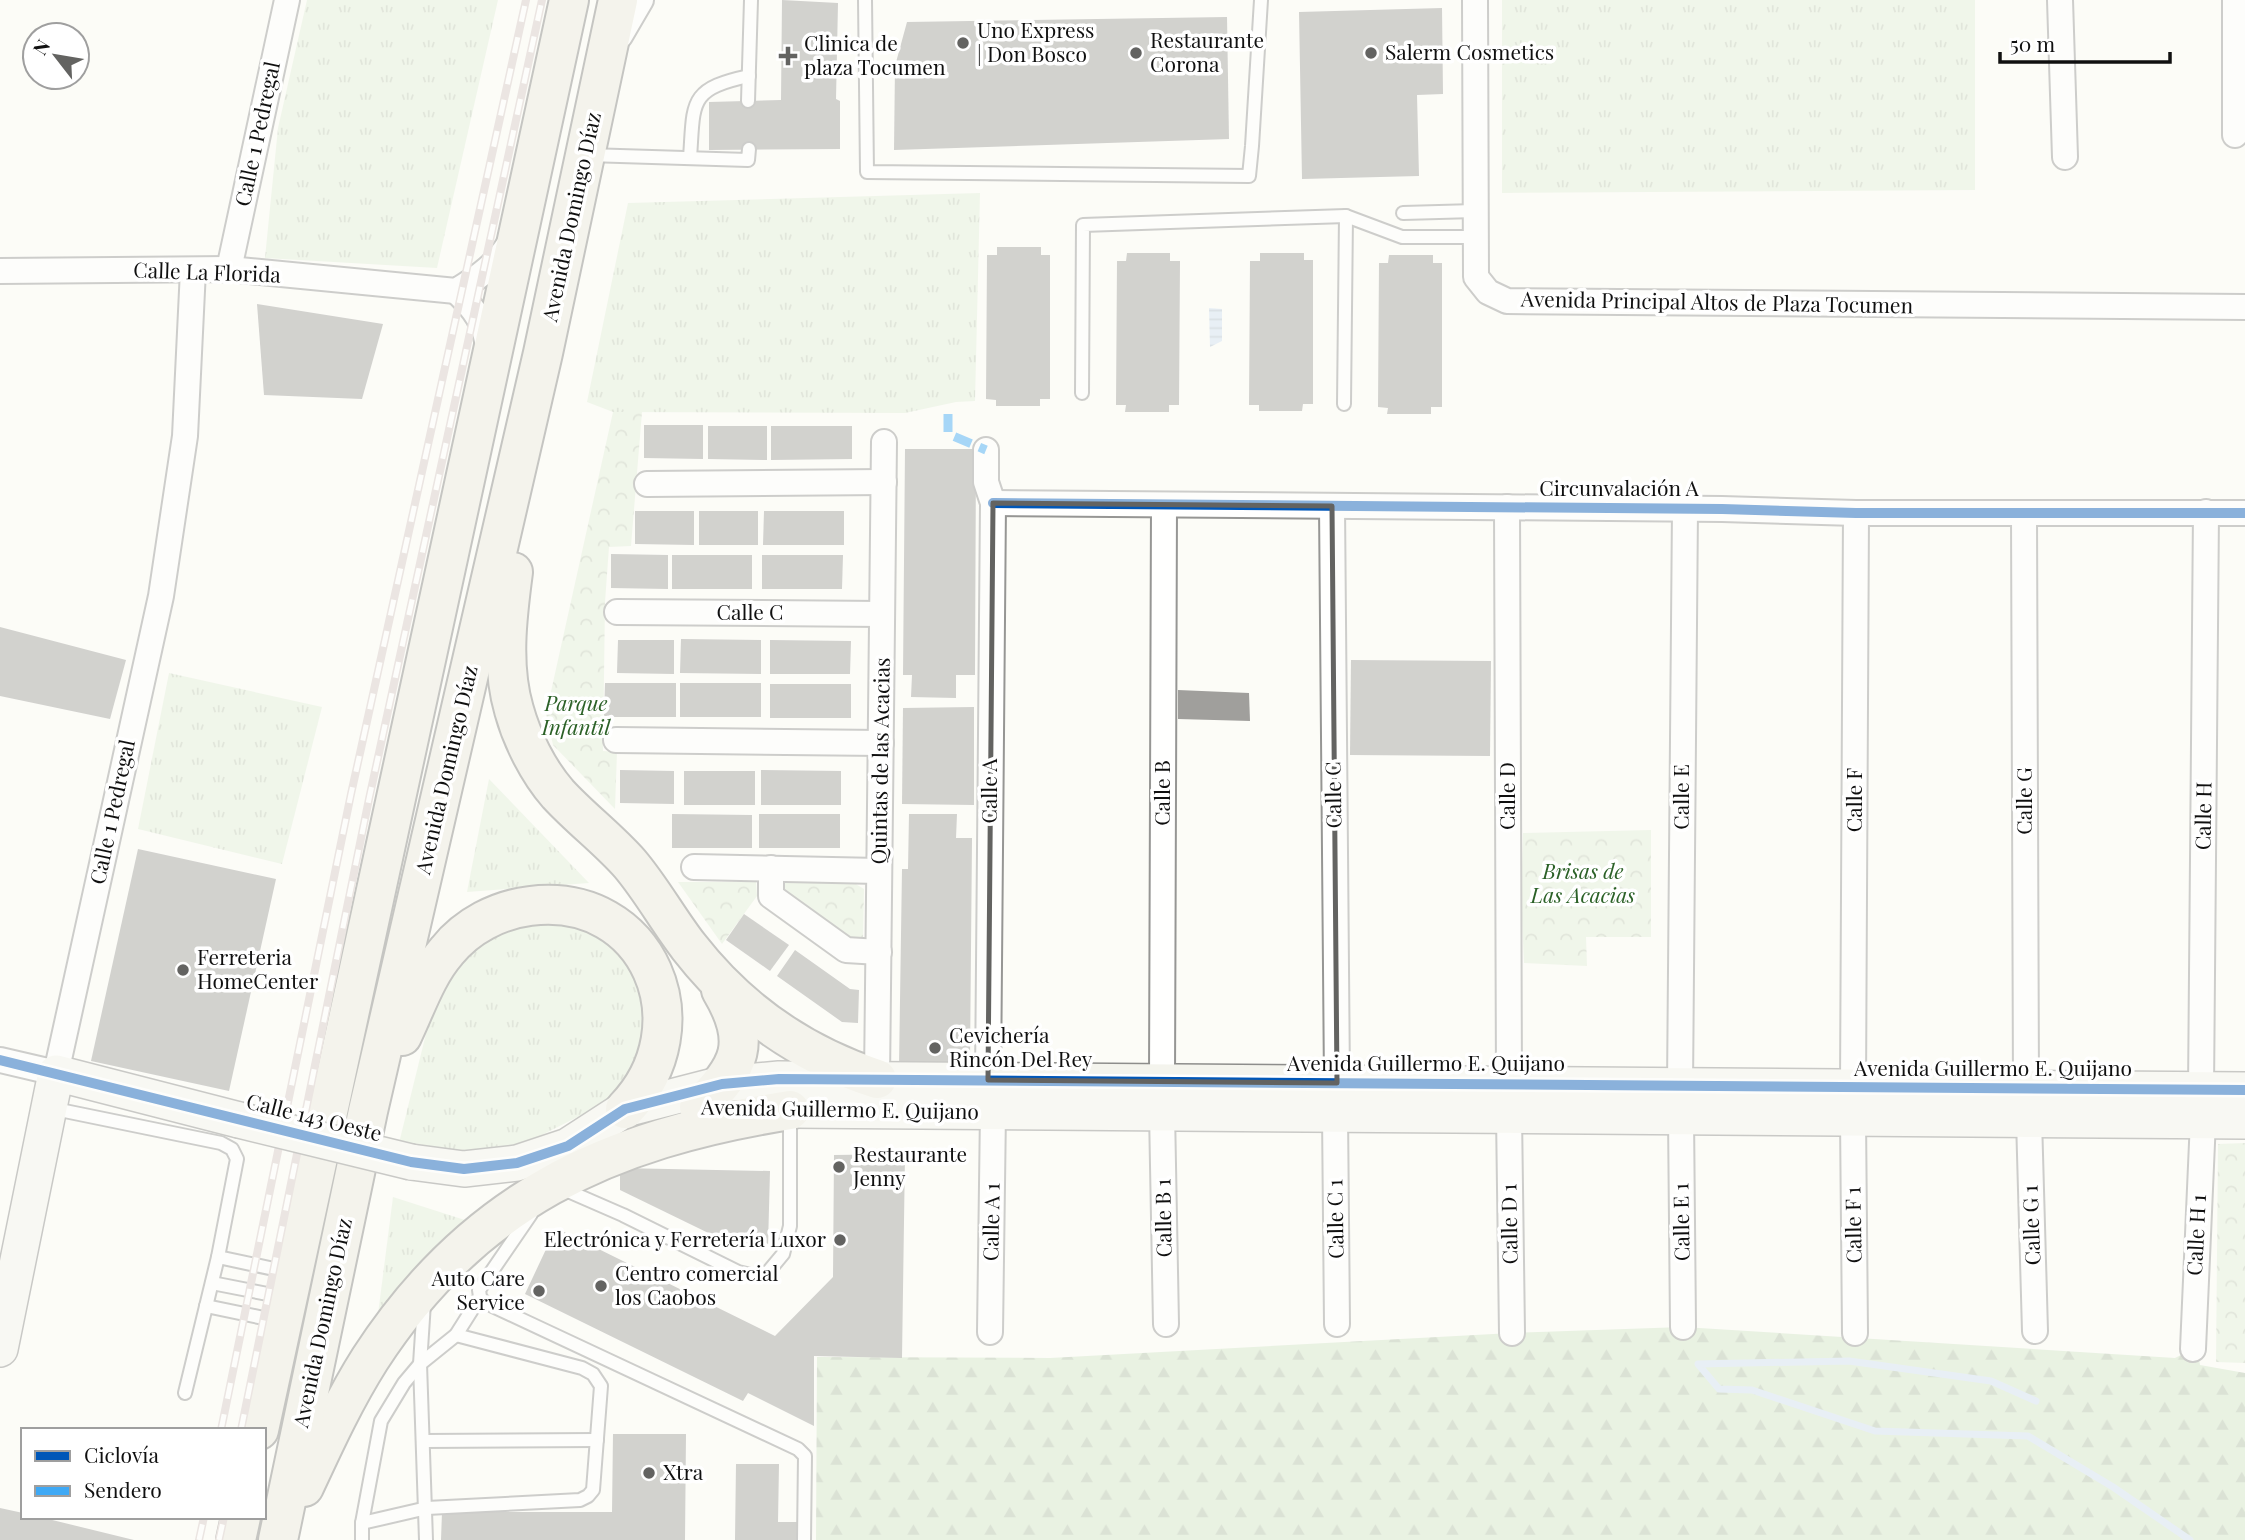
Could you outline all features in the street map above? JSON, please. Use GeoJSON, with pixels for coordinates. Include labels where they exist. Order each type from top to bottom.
{"type":"FeatureCollection","features":[{"type":"Feature","properties":{"kind":"main road","name":"Avenida Domingo Díaz"},"geometry":{"type":"LineString","coordinates":[[259,1428],[569,0]]}},
{"type":"Feature","properties":{"kind":"main road","name":"Avenida Domingo Díaz"},"geometry":{"type":"LineString","coordinates":[[279,1540],[368,1111],[543,353],[618,0]]}},
{"type":"Feature","properties":{"kind":"main road"},"geometry":{"type":"LineString","coordinates":[[543,353],[534,444],[511,587],[506,652],[508,682],[522,733],[558,793],[629,863],[714,978],[753,1014],[783,1035],[844,1067],[877,1079]]}},
{"type":"Feature","properties":{"kind":"main road"},"geometry":{"type":"LineString","coordinates":[[368,1111],[430,977],[448,949],[463,934],[489,918],[505,911],[540,905],[572,907],[602,916],[628,935],[649,962],[661,997],[660,1046],[648,1080],[640,1093],[619,1113]]}},
{"type":"Feature","properties":{"kind":"main road"},"geometry":{"type":"LineString","coordinates":[[711,1095],[738,1056],[739,1040],[727,1001],[714,978]]}},
{"type":"Feature","properties":{"kind":"main road"},"geometry":{"type":"LineString","coordinates":[[279,1540],[352,1389],[370,1358],[443,1265],[481,1231],[517,1205],[606,1159],[671,1134],[797,1099]]}},
{"type":"Feature","properties":{"kind":"main road"},"geometry":{"type":"LineString","coordinates":[[236,1540],[240,1519]]}},
{"type":"Feature","properties":{"kind":"street","name":"Calle 1 Pedregal"},"geometry":{"type":"LineString","coordinates":[[229,269],[286,0]]}},
{"type":"Feature","properties":{"kind":"street"},"geometry":{"type":"LineString","coordinates":[[605,61],[641,0]]}},
{"type":"Feature","properties":{"kind":"street","name":"Avenida Principal Altos de Plaza Tocumen"},"geometry":{"type":"LineString","coordinates":[[1475,0],[1476,277],[1488,292],[1507,301],[2245,307]]}},
{"type":"Feature","properties":{"kind":"street"},"geometry":{"type":"LineString","coordinates":[[2060,0],[2065,157]]}},
{"type":"Feature","properties":{"kind":"street"},"geometry":{"type":"LineString","coordinates":[[2235,0],[2235,135]]}},
{"type":"Feature","properties":{"kind":"street"},"geometry":{"type":"LineString","coordinates":[[488,366],[488,345],[483,324],[471,306],[456,291],[476,279],[494,263],[509,244],[520,223]]}},
{"type":"Feature","properties":{"kind":"street","name":"Calle La Florida"},"geometry":{"type":"LineString","coordinates":[[0,271],[229,269],[456,291]]}},
{"type":"Feature","properties":{"kind":"street","name":"Calle 1 Pedregal"},"geometry":{"type":"LineString","coordinates":[[0,1349],[56,1073],[161,596],[186,436],[193,270]]}},
{"type":"Feature","properties":{"kind":"street","name":"Quintas de las Acacias"},"geometry":{"type":"LineString","coordinates":[[877,1079],[884,442]]}},
{"type":"Feature","properties":{"kind":"street","name":"Calle A"},"geometry":{"type":"LineString","coordinates":[[986,450],[986,482],[993,503],[990,1095]]}},
{"type":"Feature","properties":{"kind":"street"},"geometry":{"type":"LineString","coordinates":[[646,484],[884,482]]}},
{"type":"Feature","properties":{"kind":"street","name":"Circunvalación A"},"geometry":{"type":"LineString","coordinates":[[993,503],[1856,513],[2245,513]]}},
{"type":"Feature","properties":{"kind":"street","name":"Calle B"},"geometry":{"type":"LineString","coordinates":[[1146,1097],[1164,505]]}},
{"type":"Feature","properties":{"kind":"street","name":"Calle C"},"geometry":{"type":"LineString","coordinates":[[1332,506],[1336,1098]]}},
{"type":"Feature","properties":{"kind":"street","name":"Calle D"},"geometry":{"type":"LineString","coordinates":[[1507,507],[1509,1100]]}},
{"type":"Feature","properties":{"kind":"street","name":"Calle E"},"geometry":{"type":"LineString","coordinates":[[1680,1101],[1685,509]]}},
{"type":"Feature","properties":{"kind":"street","name":"Calle H"},"geometry":{"type":"LineString","coordinates":[[2202,1105],[2206,512]]}},
{"type":"Feature","properties":{"kind":"street","name":"Calle F"},"geometry":{"type":"LineString","coordinates":[[1853,1102],[1856,513]]}},
{"type":"Feature","properties":{"kind":"street","name":"Calle G"},"geometry":{"type":"LineString","coordinates":[[2024,514],[2027,1104]]}},
{"type":"Feature","properties":{"kind":"street","name":"Calle C"},"geometry":{"type":"LineString","coordinates":[[617,612],[882,614]]}},
{"type":"Feature","properties":{"kind":"street"},"geometry":{"type":"LineString","coordinates":[[616,740],[881,743]]}},
{"type":"Feature","properties":{"kind":"street"},"geometry":{"type":"LineString","coordinates":[[694,867],[879,871]]}},
{"type":"Feature","properties":{"kind":"street"},"geometry":{"type":"LineString","coordinates":[[771,869],[771,896],[846,950],[879,951]]}},
{"type":"Feature","properties":{"kind":"street","name":"Calle 143 Oeste"},"geometry":{"type":"LineString","coordinates":[[0,1060],[411,1162],[464,1169],[517,1163],[568,1146],[619,1113]]}},
{"type":"Feature","properties":{"kind":"street","name":"Avenida Guillermo E. Quijano"},"geometry":{"type":"LineString","coordinates":[[619,1113],[631,1120],[711,1095],[779,1079],[877,1079],[990,1095]]}},
{"type":"Feature","properties":{"kind":"street","name":"Avenida Guillermo E. Quijano"},"geometry":{"type":"LineString","coordinates":[[711,1095],[742,1105],[797,1099],[990,1095],[2202,1105],[2245,1090]]}},
{"type":"Feature","properties":{"kind":"street","name":"Calle A 1"},"geometry":{"type":"LineString","coordinates":[[990,1095],[990,1332]]}},
{"type":"Feature","properties":{"kind":"street","name":"Calle B 1"},"geometry":{"type":"LineString","coordinates":[[1146,1097],[1166,1324]]}},
{"type":"Feature","properties":{"kind":"street","name":"Calle C 1"},"geometry":{"type":"LineString","coordinates":[[1336,1098],[1337,1324]]}},
{"type":"Feature","properties":{"kind":"street","name":"Calle D 1"},"geometry":{"type":"LineString","coordinates":[[1509,1100],[1512,1333]]}},
{"type":"Feature","properties":{"kind":"street","name":"Calle E 1"},"geometry":{"type":"LineString","coordinates":[[1680,1101],[1683,1327]]}},
{"type":"Feature","properties":{"kind":"street","name":"Calle F 1"},"geometry":{"type":"LineString","coordinates":[[1853,1102],[1855,1333]]}},
{"type":"Feature","properties":{"kind":"street","name":"Calle G 1"},"geometry":{"type":"LineString","coordinates":[[2027,1104],[2035,1331]]}},
{"type":"Feature","properties":{"kind":"street","name":"Avenida Guillermo E. Quijano"},"geometry":{"type":"LineString","coordinates":[[2202,1105],[2245,1121]]}},
{"type":"Feature","properties":{"kind":"street","name":"Calle H 1"},"geometry":{"type":"LineString","coordinates":[[2193,1349],[2202,1105]]}},
{"type":"Feature","properties":{"kind":"lane"},"geometry":{"type":"LineString","coordinates":[[748,101],[751,0]]}},
{"type":"Feature","properties":{"kind":"lane"},"geometry":{"type":"LineString","coordinates":[[865,0],[867,172],[1248,176],[1261,0]]}},
{"type":"Feature","properties":{"kind":"lane"},"geometry":{"type":"LineString","coordinates":[[690,158],[694,106],[704,92],[719,82],[749,76]]}},
{"type":"Feature","properties":{"kind":"lane"},"geometry":{"type":"LineString","coordinates":[[583,155],[748,160],[749,149]]}},
{"type":"Feature","properties":{"kind":"lane"},"geometry":{"type":"LineString","coordinates":[[1403,213],[1475,211]]}},
{"type":"Feature","properties":{"kind":"lane"},"geometry":{"type":"LineString","coordinates":[[1345,404],[1346,216]]}},
{"type":"Feature","properties":{"kind":"lane"},"geometry":{"type":"LineString","coordinates":[[1082,393],[1083,225],[1346,216],[1402,237],[1475,237]]}},
{"type":"Feature","properties":{"kind":"lane"},"geometry":{"type":"LineString","coordinates":[[804,1540],[805,1456],[798,1449],[484,1302],[479,1290],[552,1185],[623,1215],[738,1272],[755,1276],[768,1272],[783,1254],[790,1226],[797,1099],[837,1080]]}},
{"type":"Feature","properties":{"kind":"lane"},"geometry":{"type":"LineString","coordinates":[[49,1108],[221,1143],[232,1149],[237,1159],[218,1257],[185,1392]]}},
{"type":"Feature","properties":{"kind":"lane"},"geometry":{"type":"LineString","coordinates":[[218,1257],[287,1297]]}},
{"type":"Feature","properties":{"kind":"lane"},"geometry":{"type":"LineString","coordinates":[[212,1283],[287,1297]]}},
{"type":"Feature","properties":{"kind":"lane"},"geometry":{"type":"LineString","coordinates":[[425,1286],[420,1364],[426,1540]]}},
{"type":"Feature","properties":{"kind":"lane"},"geometry":{"type":"LineString","coordinates":[[206,1306],[287,1297]]}},
{"type":"Feature","properties":{"kind":"lane"},"geometry":{"type":"LineString","coordinates":[[362,1540],[362,1523],[381,1421],[404,1383],[420,1364],[456,1335],[480,1297]]}},
{"type":"Feature","properties":{"kind":"lane"},"geometry":{"type":"LineString","coordinates":[[362,1523],[427,1508],[580,1500],[593,1490],[601,1386],[593,1374],[582,1368],[456,1335]]}},
{"type":"Feature","properties":{"kind":"lane"},"geometry":{"type":"LineString","coordinates":[[424,1441],[597,1440]]}},
{"type":"Feature","properties":{"kind":"highlighted area"},"geometry":{"type":"Polygon","coordinates":[[[993,503],[1332,506],[1337,1083],[988,1080],[993,503]]]}},
{"type":"Feature","properties":{"kind":"green space"},"geometry":{"type":"Polygon","coordinates":[[[307,0],[498,0],[437,268],[265,258],[278,128],[307,0]]]}},
{"type":"Feature","properties":{"kind":"green space"},"geometry":{"type":"Polygon","coordinates":[[[1502,0],[1975,0],[1975,190],[1502,193],[1502,0]]]}},
{"type":"Feature","properties":{"kind":"green space"},"geometry":{"type":"Polygon","coordinates":[[[980,193],[975,401],[956,402],[905,413],[613,412],[587,402],[628,203],[980,193]]]}},
{"type":"Feature","properties":{"kind":"green space","name":"Parque Infantil"},"geometry":{"type":"Polygon","coordinates":[[[613,412],[642,412],[631,546],[609,547],[605,602],[603,751],[617,752],[615,809],[553,745],[546,714],[613,412]]]}},
{"type":"Feature","properties":{"kind":"green space"},"geometry":{"type":"Polygon","coordinates":[[[169,673],[322,707],[282,864],[138,829],[169,673]]]}},
{"type":"Feature","properties":{"kind":"green space"},"geometry":{"type":"Polygon","coordinates":[[[489,779],[589,883],[467,892],[489,779]]]}},
{"type":"Feature","properties":{"kind":"green space","name":"Brisas de Las Acacias"},"geometry":{"type":"Polygon","coordinates":[[[1651,830],[1651,937],[1586,937],[1587,966],[1524,963],[1521,898],[1523,833],[1651,830]]]}},
{"type":"Feature","properties":{"kind":"green space"},"geometry":{"type":"Polygon","coordinates":[[[678,882],[756,882],[757,896],[722,944],[678,882]]]}},
{"type":"Feature","properties":{"kind":"green space"},"geometry":{"type":"Polygon","coordinates":[[[780,883],[854,883],[864,889],[863,938],[842,939],[780,892],[780,883]]]}},
{"type":"Feature","properties":{"kind":"green space"},"geometry":{"type":"Polygon","coordinates":[[[578,917],[629,957],[649,1021],[640,1059],[615,1098],[522,1145],[442,1155],[399,1143],[444,961],[494,921],[578,917]]]}},
{"type":"Feature","properties":{"kind":"green space"},"geometry":{"type":"Polygon","coordinates":[[[2245,1143],[2245,1363],[2216,1362],[2218,1144],[2245,1143]]]}},
{"type":"Feature","properties":{"kind":"green space"},"geometry":{"type":"Polygon","coordinates":[[[393,1197],[471,1222],[378,1314],[393,1197]]]}},
{"type":"Feature","properties":{"kind":"green space"},"geometry":{"type":"Polygon","coordinates":[[[2193,1326],[2200,1365],[2245,1373],[2245,1540],[816,1540],[817,1357],[1050,1358],[1512,1333],[1683,1327],[2175,1358],[2193,1349],[2193,1326]]]}},
{"type":"Feature","properties":{"kind":"water"},"geometry":{"type":"Polygon","coordinates":[[[1209,308],[1222,309],[1222,341],[1210,347],[1209,308]]]}},
{"type":"Feature","properties":{"kind":"building"},"geometry":{"type":"Polygon","coordinates":[[[782,0],[838,3],[836,99],[840,101],[840,149],[709,150],[709,102],[781,100],[782,0]]]}},
{"type":"Feature","properties":{"kind":"building","name":"Salerm Cosmetics"},"geometry":{"type":"Polygon","coordinates":[[[1442,8],[1443,94],[1417,95],[1419,176],[1302,179],[1299,12],[1442,8]]]}},
{"type":"Feature","properties":{"kind":"building"},"geometry":{"type":"Polygon","coordinates":[[[1227,17],[1229,139],[894,150],[895,66],[907,22],[1227,17]]]}},
{"type":"Feature","properties":{"kind":"building"},"geometry":{"type":"Polygon","coordinates":[[[997,247],[1041,247],[1041,255],[1050,255],[1050,399],[1040,399],[1040,406],[996,406],[996,400],[986,399],[987,255],[997,255],[997,247]]]}},
{"type":"Feature","properties":{"kind":"building"},"geometry":{"type":"Polygon","coordinates":[[[1127,253],[1170,253],[1170,261],[1180,261],[1179,405],[1169,405],[1169,412],[1125,412],[1126,405],[1116,405],[1117,261],[1126,261],[1127,253]]]}},
{"type":"Feature","properties":{"kind":"building"},"geometry":{"type":"Polygon","coordinates":[[[1260,253],[1304,253],[1304,260],[1313,260],[1313,404],[1303,404],[1302,411],[1259,411],[1259,405],[1249,405],[1250,261],[1260,261],[1260,253]]]}},
{"type":"Feature","properties":{"kind":"building"},"geometry":{"type":"Polygon","coordinates":[[[1389,255],[1433,255],[1433,263],[1442,263],[1442,407],[1431,407],[1431,414],[1387,414],[1388,408],[1378,407],[1379,263],[1388,263],[1389,255]]]}},
{"type":"Feature","properties":{"kind":"building"},"geometry":{"type":"Polygon","coordinates":[[[257,304],[383,324],[362,399],[264,395],[257,304]]]}},
{"type":"Feature","properties":{"kind":"building"},"geometry":{"type":"Polygon","coordinates":[[[644,425],[703,425],[703,459],[644,458],[644,425]]]}},
{"type":"Feature","properties":{"kind":"building"},"geometry":{"type":"Polygon","coordinates":[[[708,426],[767,426],[767,460],[708,459],[708,426]]]}},
{"type":"Feature","properties":{"kind":"building"},"geometry":{"type":"Polygon","coordinates":[[[771,426],[852,426],[852,459],[771,460],[771,426]]]}},
{"type":"Feature","properties":{"kind":"building"},"geometry":{"type":"Polygon","coordinates":[[[905,449],[976,449],[975,675],[956,675],[956,698],[911,697],[912,675],[903,675],[905,449]]]}},
{"type":"Feature","properties":{"kind":"building"},"geometry":{"type":"Polygon","coordinates":[[[635,511],[694,511],[694,545],[635,544],[635,511]]]}},
{"type":"Feature","properties":{"kind":"building"},"geometry":{"type":"Polygon","coordinates":[[[699,511],[758,511],[758,545],[699,545],[699,511]]]}},
{"type":"Feature","properties":{"kind":"building"},"geometry":{"type":"Polygon","coordinates":[[[764,511],[844,511],[844,545],[763,545],[764,511]]]}},
{"type":"Feature","properties":{"kind":"building"},"geometry":{"type":"Polygon","coordinates":[[[611,554],[668,555],[668,589],[611,588],[611,554]]]}},
{"type":"Feature","properties":{"kind":"building"},"geometry":{"type":"Polygon","coordinates":[[[672,555],[752,555],[752,589],[672,589],[672,555]]]}},
{"type":"Feature","properties":{"kind":"building"},"geometry":{"type":"Polygon","coordinates":[[[762,555],[843,555],[842,589],[762,589],[762,555]]]}},
{"type":"Feature","properties":{"kind":"building"},"geometry":{"type":"Polygon","coordinates":[[[0,627],[126,660],[110,719],[0,696],[0,627]]]}},
{"type":"Feature","properties":{"kind":"building"},"geometry":{"type":"Polygon","coordinates":[[[681,639],[761,640],[761,674],[680,673],[681,639]]]}},
{"type":"Feature","properties":{"kind":"building"},"geometry":{"type":"Polygon","coordinates":[[[618,640],[674,640],[674,674],[617,673],[618,640]]]}},
{"type":"Feature","properties":{"kind":"building"},"geometry":{"type":"Polygon","coordinates":[[[770,640],[851,641],[850,674],[770,674],[770,640]]]}},
{"type":"Feature","properties":{"kind":"building"},"geometry":{"type":"Polygon","coordinates":[[[1351,660],[1491,661],[1490,756],[1350,755],[1351,660]]]}},
{"type":"Feature","properties":{"kind":"building"},"geometry":{"type":"Polygon","coordinates":[[[605,683],[676,683],[676,717],[604,717],[605,683]]]}},
{"type":"Feature","properties":{"kind":"building"},"geometry":{"type":"Polygon","coordinates":[[[680,683],[761,683],[761,717],[680,717],[680,683]]]}},
{"type":"Feature","properties":{"kind":"building"},"geometry":{"type":"Polygon","coordinates":[[[770,684],[851,684],[851,718],[770,718],[770,684]]]}},
{"type":"Feature","properties":{"kind":"building"},"geometry":{"type":"Polygon","coordinates":[[[1178,690],[1249,693],[1250,721],[1178,719],[1178,690]]]}},
{"type":"Feature","properties":{"kind":"building"},"geometry":{"type":"Polygon","coordinates":[[[974,707],[974,805],[902,804],[903,708],[974,707]]]}},
{"type":"Feature","properties":{"kind":"building"},"geometry":{"type":"Polygon","coordinates":[[[620,770],[674,771],[674,804],[620,803],[620,770]]]}},
{"type":"Feature","properties":{"kind":"building"},"geometry":{"type":"Polygon","coordinates":[[[761,770],[841,771],[841,805],[761,805],[761,770]]]}},
{"type":"Feature","properties":{"kind":"building"},"geometry":{"type":"Polygon","coordinates":[[[684,771],[755,771],[755,805],[684,805],[684,771]]]}},
{"type":"Feature","properties":{"kind":"building"},"geometry":{"type":"Polygon","coordinates":[[[672,814],[752,815],[752,848],[672,848],[672,814]]]}},
{"type":"Feature","properties":{"kind":"building"},"geometry":{"type":"Polygon","coordinates":[[[759,814],[840,814],[840,848],[759,848],[759,814]]]}},
{"type":"Feature","properties":{"kind":"building"},"geometry":{"type":"Polygon","coordinates":[[[909,814],[957,814],[956,838],[972,838],[970,1061],[953,1061],[952,1068],[899,1067],[902,869],[908,869],[909,814]]]}},
{"type":"Feature","properties":{"kind":"building","name":"Ferreteria HomeCenter"},"geometry":{"type":"Polygon","coordinates":[[[138,849],[276,879],[229,1091],[91,1061],[138,849]]]}},
{"type":"Feature","properties":{"kind":"building"},"geometry":{"type":"Polygon","coordinates":[[[744,914],[789,945],[770,971],[726,940],[744,914]]]}},
{"type":"Feature","properties":{"kind":"building"},"geometry":{"type":"Polygon","coordinates":[[[795,950],[850,989],[859,990],[858,1023],[842,1022],[777,976],[795,950]]]}},
{"type":"Feature","properties":{"kind":"building","name":"Centro comercial los Caobos"},"geometry":{"type":"Polygon","coordinates":[[[905,1154],[902,1358],[814,1356],[814,1426],[748,1393],[743,1401],[525,1294],[556,1228],[775,1336],[833,1277],[834,1155],[905,1154]]]}},
{"type":"Feature","properties":{"kind":"building"},"geometry":{"type":"Polygon","coordinates":[[[620,1168],[770,1171],[768,1245],[731,1244],[620,1190],[620,1168]]]}},
{"type":"Feature","properties":{"kind":"building","name":"Xtra"},"geometry":{"type":"Polygon","coordinates":[[[613,1434],[686,1434],[685,1540],[441,1540],[442,1512],[612,1512],[613,1434]]]}},
{"type":"Feature","properties":{"kind":"building","name":"Xtra"},"geometry":{"type":"Polygon","coordinates":[[[736,1464],[779,1464],[778,1522],[801,1522],[801,1540],[735,1540],[736,1464]]]}},
{"type":"Feature","properties":{"kind":"building"},"geometry":{"type":"Polygon","coordinates":[[[0,1508],[21,1513],[21,1519],[48,1519],[134,1540],[0,1540],[0,1508]]]}},
{"type":"Feature","properties":{"kind":"waterway"},"geometry":{"type":"LineString","coordinates":[[2036,1401],[1991,1381],[1849,1361],[1698,1364],[1719,1389],[1752,1390],[1875,1431],[2028,1436],[2113,1487],[2190,1540]]}},
{"type":"Feature","properties":{"kind":"railway"},"geometry":{"type":"LineString","coordinates":[[221,1428],[351,794],[526,0]]}},
{"type":"Feature","properties":{"kind":"railway"},"geometry":{"type":"LineString","coordinates":[[241,1428],[369,799],[542,0]]}},
{"type":"Feature","properties":{"kind":"railway"},"geometry":{"type":"LineString","coordinates":[[199,1540],[204,1519]]}},
{"type":"Feature","properties":{"kind":"railway"},"geometry":{"type":"LineString","coordinates":[[219,1540],[224,1519]]}},
{"type":"Feature","properties":{"kind":"marked path"},"geometry":{"type":"LineString","coordinates":[[948,414],[948,434],[986,450]]}},
{"type":"Feature","properties":{"kind":"cycle path"},"geometry":{"type":"LineString","coordinates":[[993,503],[1722,509],[1856,513],[2245,513]]}},
{"type":"Feature","properties":{"kind":"cycle path"},"geometry":{"type":"LineString","coordinates":[[0,1060],[411,1162],[464,1169],[517,1163],[568,1146],[625,1109],[722,1084],[779,1079],[2245,1090]]}},
{"type":"Feature","properties":{"kind":"place","name":"Uno Express | Don Bosco"},"geometry":{"type":"Point","coordinates":[963,43]}},
{"type":"Feature","properties":{"kind":"place","name":"Restaurante Corona"},"geometry":{"type":"Point","coordinates":[1136,53]}},
{"type":"Feature","properties":{"kind":"place","name":"Salerm Cosmetics"},"geometry":{"type":"Point","coordinates":[1371,53]}},
{"type":"Feature","properties":{"kind":"place","name":"Clinica de plaza Tocumen"},"geometry":{"type":"Point","coordinates":[788,56]}},
{"type":"Feature","properties":{"kind":"place","name":"Ferreteria HomeCenter"},"geometry":{"type":"Point","coordinates":[183,970]}},
{"type":"Feature","properties":{"kind":"place","name":"Cevichería Rincón Del Rey"},"geometry":{"type":"Point","coordinates":[935,1048]}},
{"type":"Feature","properties":{"kind":"place","name":"Restaurante Jenny"},"geometry":{"type":"Point","coordinates":[839,1167]}},
{"type":"Feature","properties":{"kind":"place","name":"Electrónica y Ferretería Luxor"},"geometry":{"type":"Point","coordinates":[840,1240]}},
{"type":"Feature","properties":{"kind":"place","name":"Centro comercial los Caobos"},"geometry":{"type":"Point","coordinates":[601,1286]}},
{"type":"Feature","properties":{"kind":"place","name":"Auto Care Service"},"geometry":{"type":"Point","coordinates":[539,1291]}},
{"type":"Feature","properties":{"kind":"place","name":"Xtra"},"geometry":{"type":"Point","coordinates":[649,1473]}}]}
